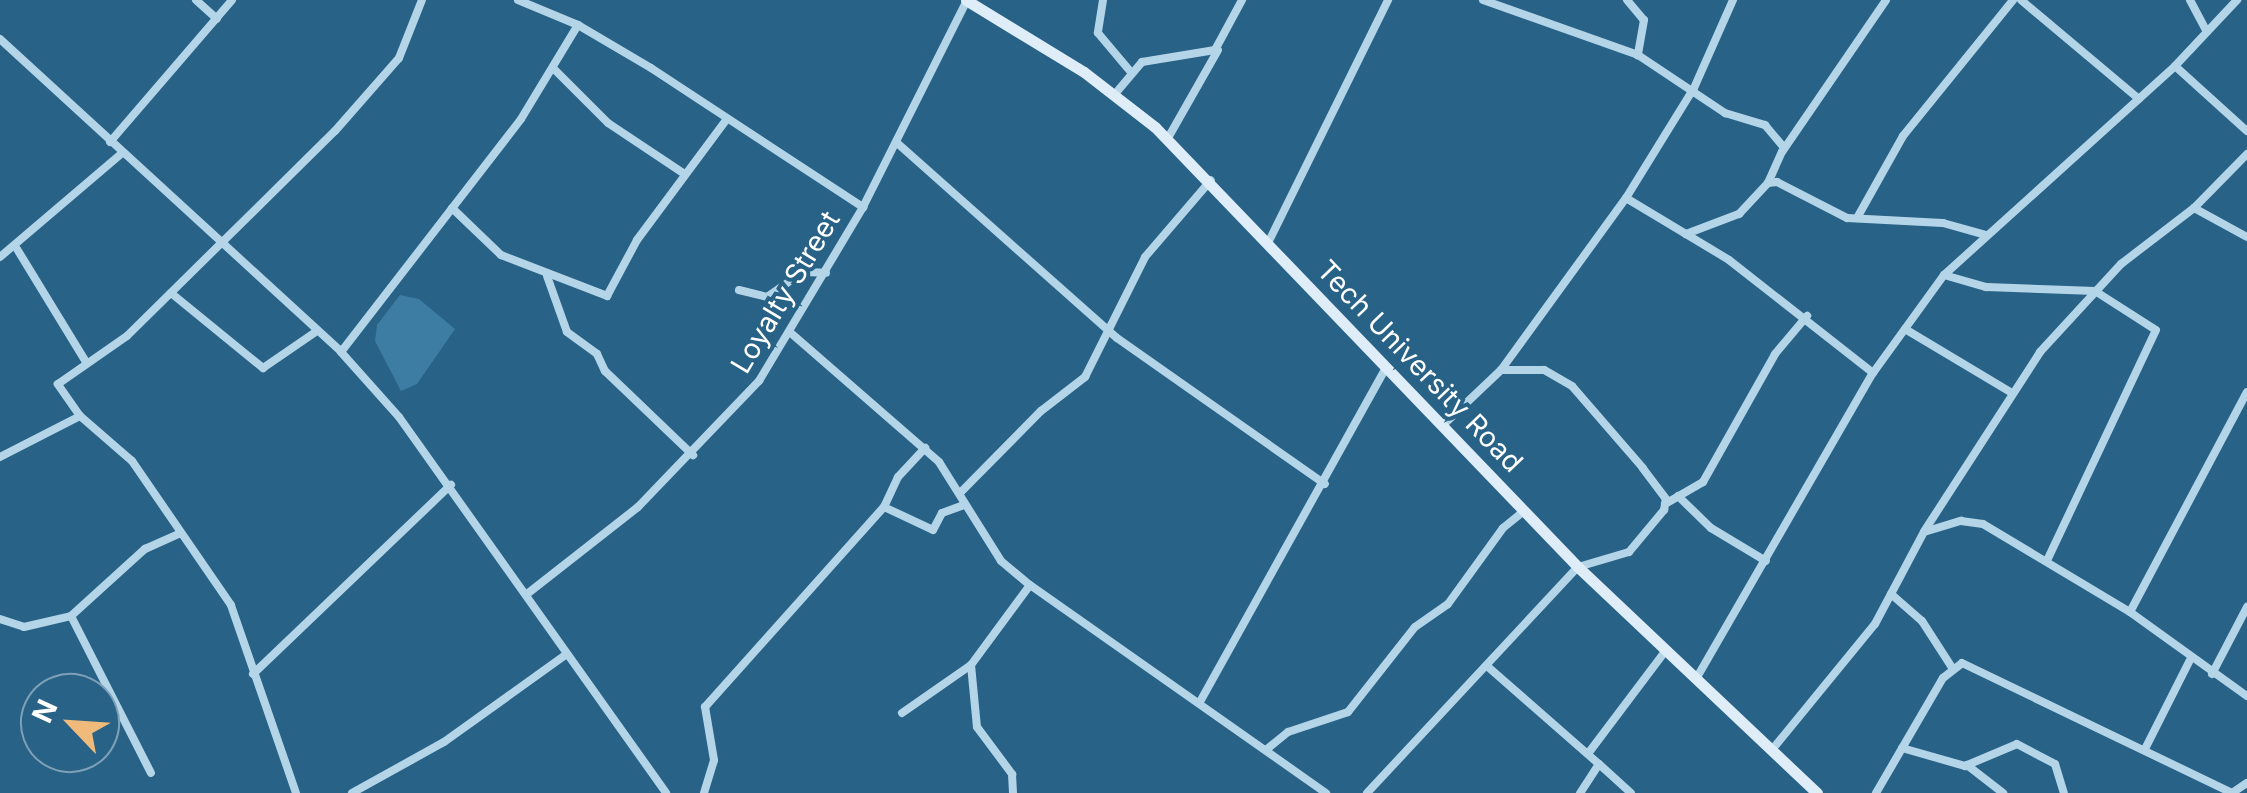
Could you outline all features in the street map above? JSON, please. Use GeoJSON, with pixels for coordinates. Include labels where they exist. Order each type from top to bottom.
{"type":"FeatureCollection","features":[{"type":"Feature","properties":{"kind":"street"},"geometry":{"type":"LineString","coordinates":[[196,0],[217,19]]}},
{"type":"Feature","properties":{"kind":"street"},"geometry":{"type":"LineString","coordinates":[[110,142],[232,0]]}},
{"type":"Feature","properties":{"kind":"street"},"geometry":{"type":"LineString","coordinates":[[296,793],[231,605],[132,461],[80,416],[58,384],[127,336],[400,58],[422,0]]}},
{"type":"Feature","properties":{"kind":"street"},"geometry":{"type":"LineString","coordinates":[[518,0],[578,25],[863,206]]}},
{"type":"Feature","properties":{"kind":"street"},"geometry":{"type":"LineString","coordinates":[[550,12],[557,0]]}},
{"type":"Feature","properties":{"kind":"street","name":"Tech University Road"},"geometry":{"type":"LineString","coordinates":[[967,0],[1115,94],[1168,138],[1578,567],[1814,792]]}},
{"type":"Feature","properties":{"kind":"street","name":"Loyalty Street"},"geometry":{"type":"LineString","coordinates":[[528,594],[693,456],[792,334],[863,206],[967,0]]}},
{"type":"Feature","properties":{"kind":"street"},"geometry":{"type":"LineString","coordinates":[[1104,0],[1098,32],[1130,71]]}},
{"type":"Feature","properties":{"kind":"street"},"geometry":{"type":"LineString","coordinates":[[1168,138],[1223,42],[1242,0]]}},
{"type":"Feature","properties":{"kind":"street"},"geometry":{"type":"LineString","coordinates":[[1268,243],[1388,0]]}},
{"type":"Feature","properties":{"kind":"street"},"geometry":{"type":"LineString","coordinates":[[1483,0],[1638,55],[1694,88],[1726,113],[1765,125],[1784,148]]}},
{"type":"Feature","properties":{"kind":"street"},"geometry":{"type":"LineString","coordinates":[[1627,0],[1644,20],[1638,55]]}},
{"type":"Feature","properties":{"kind":"street"},"geometry":{"type":"LineString","coordinates":[[1442,426],[1501,370],[1626,198],[1694,88],[1733,0]]}},
{"type":"Feature","properties":{"kind":"street"},"geometry":{"type":"LineString","coordinates":[[1686,234],[1738,214],[1768,183],[1784,148],[1886,0]]}},
{"type":"Feature","properties":{"kind":"street"},"geometry":{"type":"LineString","coordinates":[[1858,218],[1903,136],[2012,0]]}},
{"type":"Feature","properties":{"kind":"street"},"geometry":{"type":"LineString","coordinates":[[2022,0],[2139,98]]}},
{"type":"Feature","properties":{"kind":"street"},"geometry":{"type":"LineString","coordinates":[[2190,0],[2207,32]]}},
{"type":"Feature","properties":{"kind":"street"},"geometry":{"type":"LineString","coordinates":[[1696,679],[1873,373],[1944,275],[2175,66],[2237,0]]}},
{"type":"Feature","properties":{"kind":"street"},"geometry":{"type":"LineString","coordinates":[[341,352],[555,70],[578,25]]}},
{"type":"Feature","properties":{"kind":"street"},"geometry":{"type":"LineString","coordinates":[[0,39],[341,352],[451,485],[666,793]]}},
{"type":"Feature","properties":{"kind":"street"},"geometry":{"type":"LineString","coordinates":[[1115,94],[1130,71],[1151,60],[1208,54],[1223,42]]}},
{"type":"Feature","properties":{"kind":"street"},"geometry":{"type":"LineString","coordinates":[[2175,66],[2247,131]]}},
{"type":"Feature","properties":{"kind":"street"},"geometry":{"type":"LineString","coordinates":[[555,70],[608,123],[683,173]]}},
{"type":"Feature","properties":{"kind":"street"},"geometry":{"type":"LineString","coordinates":[[452,208],[488,246],[547,276],[608,296],[683,173],[726,120]]}},
{"type":"Feature","properties":{"kind":"street"},"geometry":{"type":"LineString","coordinates":[[896,142],[1107,330],[1326,484]]}},
{"type":"Feature","properties":{"kind":"street"},"geometry":{"type":"LineString","coordinates":[[0,258],[122,153]]}},
{"type":"Feature","properties":{"kind":"street"},"geometry":{"type":"LineString","coordinates":[[1771,752],[1875,624],[1924,532],[2012,393],[2095,291],[2146,240],[2194,208],[2247,154]]}},
{"type":"Feature","properties":{"kind":"street"},"geometry":{"type":"LineString","coordinates":[[960,493],[1041,411],[1085,377],[1145,257],[1212,180]]}},
{"type":"Feature","properties":{"kind":"street"},"geometry":{"type":"LineString","coordinates":[[1768,183],[1858,218],[1943,223],[1986,235]]}},
{"type":"Feature","properties":{"kind":"street"},"geometry":{"type":"LineString","coordinates":[[1626,198],[1806,316],[1873,373]]}},
{"type":"Feature","properties":{"kind":"street"},"geometry":{"type":"LineString","coordinates":[[2194,208],[2247,237]]}},
{"type":"Feature","properties":{"kind":"street"},"geometry":{"type":"LineString","coordinates":[[16,248],[86,362]]}},
{"type":"Feature","properties":{"kind":"street"},"geometry":{"type":"LineString","coordinates":[[739,290],[767,298],[803,272],[826,273]]}},
{"type":"Feature","properties":{"kind":"street"},"geometry":{"type":"LineString","coordinates":[[1944,275],[1986,288],[2095,291],[2156,330],[2047,561]]}},
{"type":"Feature","properties":{"kind":"street"},"geometry":{"type":"LineString","coordinates":[[547,276],[567,332],[598,354],[605,370],[693,456]]}},
{"type":"Feature","properties":{"kind":"street"},"geometry":{"type":"LineString","coordinates":[[171,293],[263,368],[317,331]]}},
{"type":"Feature","properties":{"kind":"street"},"geometry":{"type":"LineString","coordinates":[[1368,793],[1578,567],[1629,552],[1665,504],[1704,482],[1775,354],[1806,316]]}},
{"type":"Feature","properties":{"kind":"street"},"geometry":{"type":"LineString","coordinates":[[1906,329],[2012,393]]}},
{"type":"Feature","properties":{"kind":"street"},"geometry":{"type":"LineString","coordinates":[[792,334],[925,448],[960,493],[1001,561],[1030,585],[1201,700],[1326,793]]}},
{"type":"Feature","properties":{"kind":"street"},"geometry":{"type":"LineString","coordinates":[[1201,700],[1326,484],[1387,367]]}},
{"type":"Feature","properties":{"kind":"street"},"geometry":{"type":"LineString","coordinates":[[1501,370],[1544,370],[1572,386],[1626,446],[1665,504]]}},
{"type":"Feature","properties":{"kind":"street"},"geometry":{"type":"LineString","coordinates":[[2130,612],[2247,392]]}},
{"type":"Feature","properties":{"kind":"street"},"geometry":{"type":"LineString","coordinates":[[0,457],[80,416]]}},
{"type":"Feature","properties":{"kind":"street"},"geometry":{"type":"LineString","coordinates":[[704,793],[714,760],[705,706],[884,507],[898,476],[925,448]]}},
{"type":"Feature","properties":{"kind":"street"},"geometry":{"type":"LineString","coordinates":[[253,674],[451,485]]}},
{"type":"Feature","properties":{"kind":"street"},"geometry":{"type":"LineString","coordinates":[[1678,496],[1711,528],[1766,561]]}},
{"type":"Feature","properties":{"kind":"street"},"geometry":{"type":"LineString","coordinates":[[884,507],[932,530],[942,513],[964,505]]}},
{"type":"Feature","properties":{"kind":"street"},"geometry":{"type":"LineString","coordinates":[[1267,749],[1288,732],[1348,712],[1415,627],[1448,604],[1503,528],[1524,511]]}},
{"type":"Feature","properties":{"kind":"street"},"geometry":{"type":"LineString","coordinates":[[1924,532],[1961,521],[1983,524],[2130,612],[2190,660],[2247,696]]}},
{"type":"Feature","properties":{"kind":"street"},"geometry":{"type":"LineString","coordinates":[[0,619],[24,627],[70,616],[144,548],[179,534]]}},
{"type":"Feature","properties":{"kind":"street"},"geometry":{"type":"LineString","coordinates":[[902,714],[971,665],[1030,585]]}},
{"type":"Feature","properties":{"kind":"street"},"geometry":{"type":"LineString","coordinates":[[1891,594],[1922,621],[1951,666]]}},
{"type":"Feature","properties":{"kind":"street"},"geometry":{"type":"LineString","coordinates":[[2212,674],[2247,607]]}},
{"type":"Feature","properties":{"kind":"street"},"geometry":{"type":"LineString","coordinates":[[70,616],[151,773]]}},
{"type":"Feature","properties":{"kind":"street"},"geometry":{"type":"LineString","coordinates":[[1590,750],[1666,650]]}},
{"type":"Feature","properties":{"kind":"street"},"geometry":{"type":"LineString","coordinates":[[352,793],[444,742],[566,654]]}},
{"type":"Feature","properties":{"kind":"street"},"geometry":{"type":"LineString","coordinates":[[2146,749],[2190,660]]}},
{"type":"Feature","properties":{"kind":"street"},"geometry":{"type":"LineString","coordinates":[[1876,793],[1951,666],[1962,662],[2232,793],[2247,783]]}},
{"type":"Feature","properties":{"kind":"street"},"geometry":{"type":"LineString","coordinates":[[971,665],[977,727],[1012,774],[1013,793]]}},
{"type":"Feature","properties":{"kind":"street"},"geometry":{"type":"LineString","coordinates":[[1486,666],[1590,750],[1630,793]]}},
{"type":"Feature","properties":{"kind":"street"},"geometry":{"type":"LineString","coordinates":[[1967,765],[2017,744],[2056,764],[2064,793]]}},
{"type":"Feature","properties":{"kind":"street"},"geometry":{"type":"LineString","coordinates":[[1902,748],[1967,765],[2003,793]]}},
{"type":"Feature","properties":{"kind":"street"},"geometry":{"type":"LineString","coordinates":[[1580,793],[1599,764]]}},
{"type":"Feature","properties":{"kind":"shaded area"},"geometry":{"type":"Polygon","coordinates":[[[400,295],[419,299],[455,329],[417,384],[401,391],[375,341],[377,325],[400,295]]]}}]}
